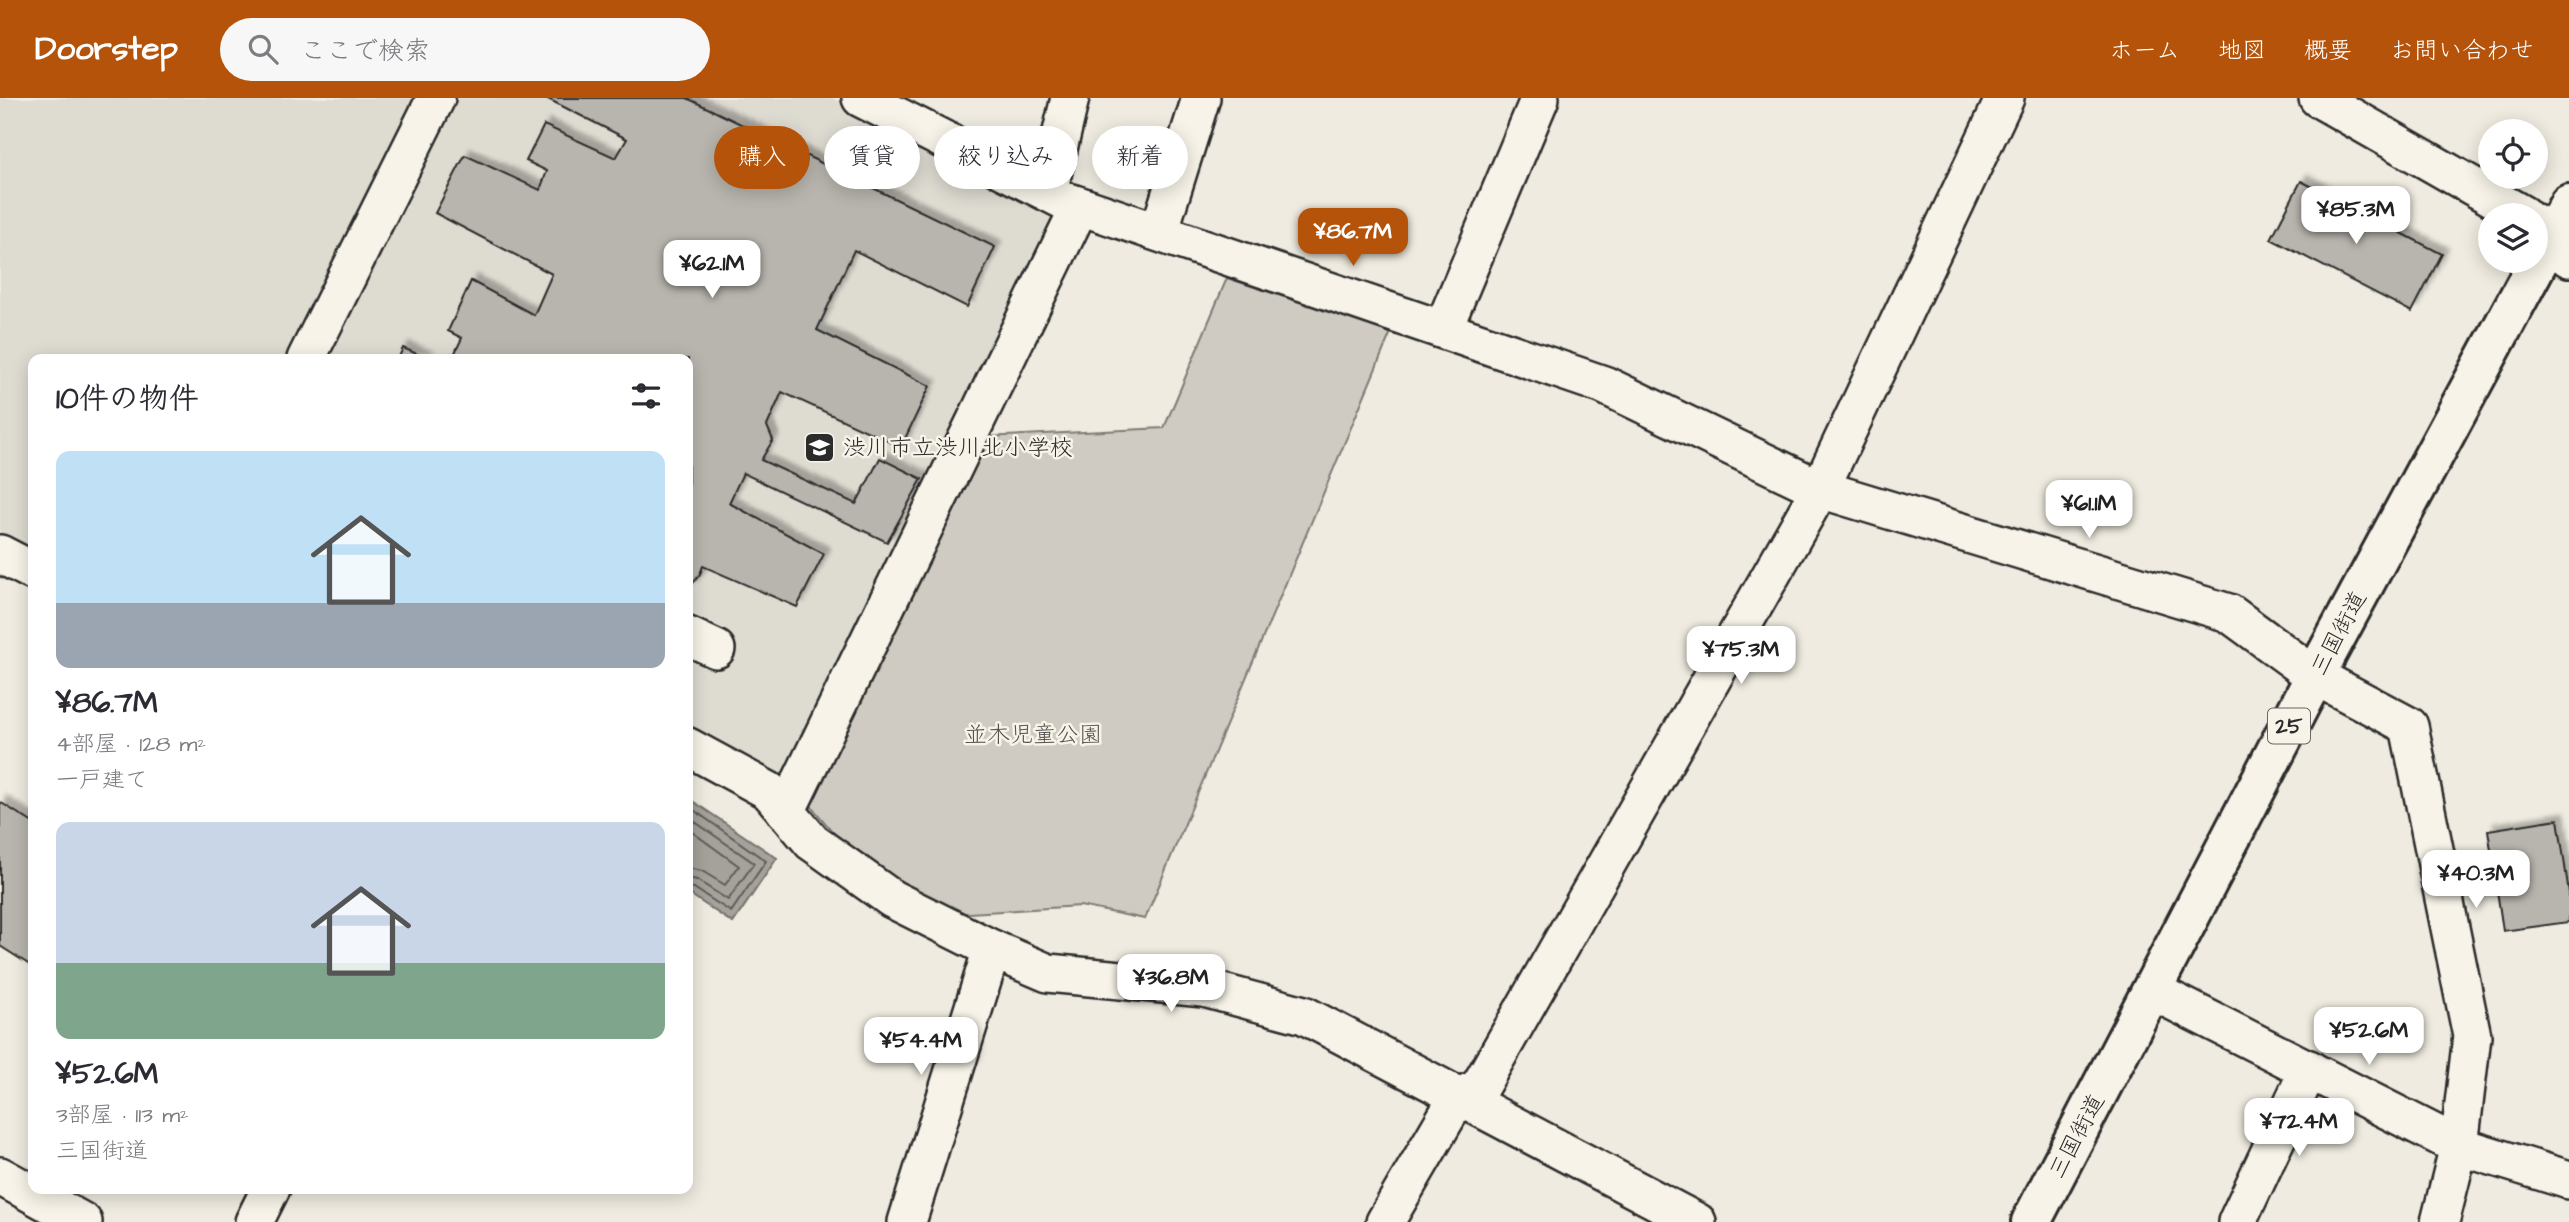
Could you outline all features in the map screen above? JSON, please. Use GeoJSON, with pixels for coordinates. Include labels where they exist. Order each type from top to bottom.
{"type":"FeatureCollection","features":[{"type":"Feature","properties":{"kind":"main road","name":"三国街道"},"geometry":{"type":"LineString","coordinates":[[2031,1222],[2550,226],[2569,197]]}},
{"type":"Feature","properties":{"kind":"street"},"geometry":{"type":"LineString","coordinates":[[308,354],[436,98]]}},
{"type":"Feature","properties":{"kind":"street"},"geometry":{"type":"LineString","coordinates":[[861,98],[1064,199],[1604,385],[1820,489],[2229,613],[2315,676],[2409,726],[2472,1035],[2459,1146],[2440,1222]]}},
{"type":"Feature","properties":{"kind":"street"},"geometry":{"type":"LineString","coordinates":[[786,811],[1064,199],[1070,98]]}},
{"type":"Feature","properties":{"kind":"street"},"geometry":{"type":"LineString","coordinates":[[1159,232],[1201,98]]}},
{"type":"Feature","properties":{"kind":"street"},"geometry":{"type":"LineString","coordinates":[[1443,329],[1540,98]]}},
{"type":"Feature","properties":{"kind":"street"},"geometry":{"type":"LineString","coordinates":[[1385,1222],[1458,1097],[1479,1088],[1820,489],[2006,98]]}},
{"type":"Feature","properties":{"kind":"street"},"geometry":{"type":"LineString","coordinates":[[2318,98],[2550,226]]}},
{"type":"Feature","properties":{"kind":"street"},"geometry":{"type":"LineString","coordinates":[[0,554],[28,568]]}},
{"type":"Feature","properties":{"kind":"street"},"geometry":{"type":"LineString","coordinates":[[693,750],[769,791],[812,842],[892,899],[992,949],[1048,974],[1203,988],[1304,1015],[1697,1222]]}},
{"type":"Feature","properties":{"kind":"street"},"geometry":{"type":"LineString","coordinates":[[906,1222],[992,949]]}},
{"type":"Feature","properties":{"kind":"street"},"geometry":{"type":"LineString","coordinates":[[2153,991],[2459,1146],[2569,1181]]}},
{"type":"Feature","properties":{"kind":"street"},"geometry":{"type":"LineString","coordinates":[[2237,1222],[2309,1069]]}},
{"type":"Feature","properties":{"kind":"street"},"geometry":{"type":"LineString","coordinates":[[0,1176],[28,1192]]}},
{"type":"Feature","properties":{"kind":"street"},"geometry":{"type":"LineString","coordinates":[[32,1194],[83,1222]]}},
{"type":"Feature","properties":{"kind":"street"},"geometry":{"type":"LineString","coordinates":[[254,1222],[268,1194]]}},
{"type":"Feature","properties":{"kind":"shaded area","name":"渋川市立渋川北小学校"},"geometry":{"type":"Polygon","coordinates":[[[0,98],[832,98],[887,126],[824,126],[824,189],[920,189],[920,143],[934,150],[934,189],[1012,189],[1063,215],[788,789],[693,734],[693,354],[28,354],[28,550],[0,536],[0,98]]]}},
{"type":"Feature","properties":{"kind":"green space","name":"並木児童公園"},"geometry":{"type":"Polygon","coordinates":[[[1227,278],[1391,332],[1145,919],[1080,906],[953,914],[885,872],[837,837],[806,800],[985,437],[1164,428],[1227,278]]]}},
{"type":"Feature","properties":{"kind":"water"},"geometry":{"type":"Polygon","coordinates":[[[693,801],[777,858],[733,923],[693,896],[693,801]]]}},
{"type":"Feature","properties":{"kind":"building"},"geometry":{"type":"Polygon","coordinates":[[[546,98],[687,98],[745,126],[714,126],[714,189],[810,189],[810,158],[824,164],[824,189],[875,189],[995,247],[967,307],[854,250],[817,330],[930,386],[901,447],[782,392],[767,426],[773,440],[761,460],[856,504],[880,458],[922,479],[887,542],[743,473],[729,503],[824,554],[797,607],[703,566],[693,583],[693,354],[454,354],[462,338],[448,331],[471,281],[534,315],[552,274],[435,213],[465,155],[540,190],[547,171],[526,161],[544,125],[616,158],[627,139],[546,98]]]}},
{"type":"Feature","properties":{"kind":"building"},"geometry":{"type":"Polygon","coordinates":[[[2301,181],[2442,254],[2412,312],[2271,239],[2301,181]]]}},
{"type":"Feature","properties":{"kind":"building"},"geometry":{"type":"Polygon","coordinates":[[[403,348],[417,354],[400,354],[403,348]]]}},
{"type":"Feature","properties":{"kind":"building"},"geometry":{"type":"Polygon","coordinates":[[[0,802],[28,820],[28,964],[0,946],[0,802]]]}},
{"type":"Feature","properties":{"kind":"building"},"geometry":{"type":"Polygon","coordinates":[[[2558,819],[2569,893],[2569,922],[2503,931],[2488,830],[2558,819]]]}},
{"type":"Feature","properties":{"kind":"place","name":"渋川市立渋川北小学校"},"geometry":{"type":"Point","coordinates":[820,447]}}]}
